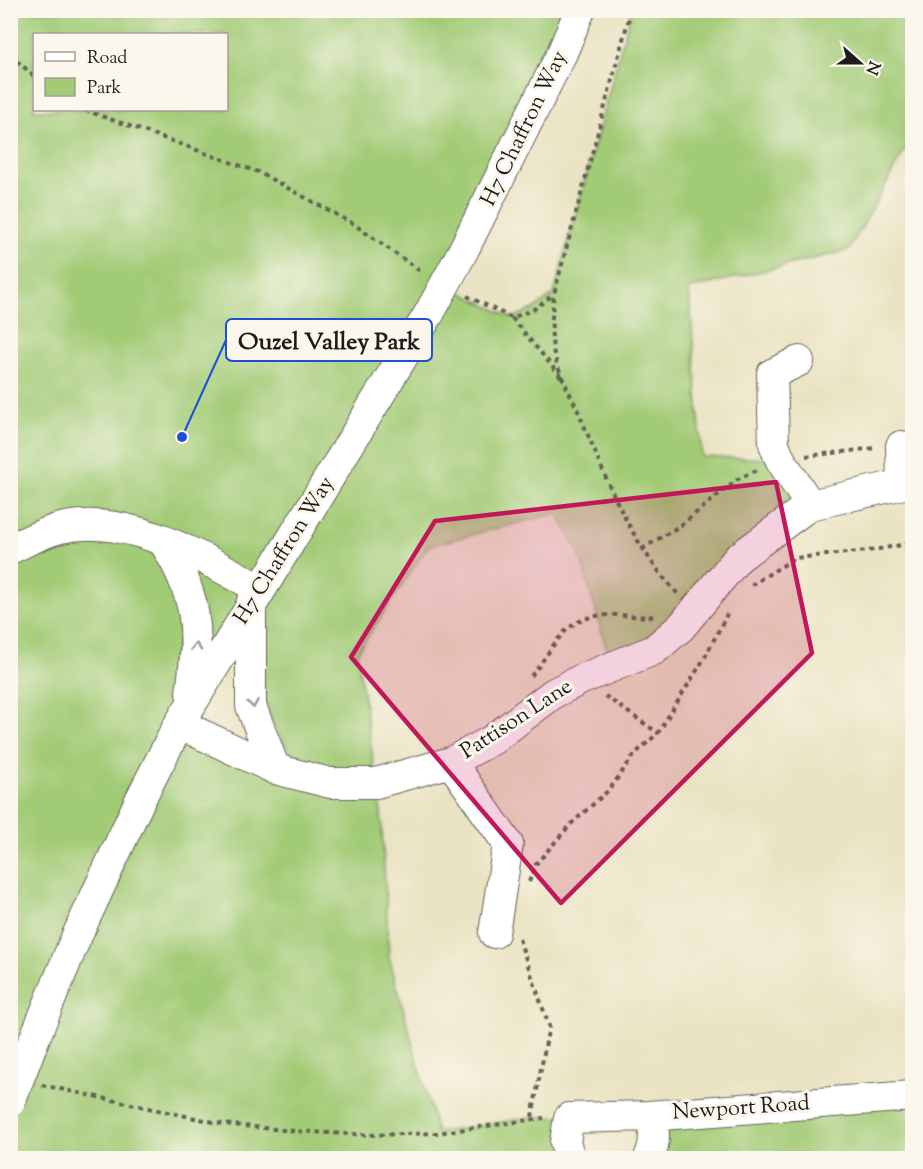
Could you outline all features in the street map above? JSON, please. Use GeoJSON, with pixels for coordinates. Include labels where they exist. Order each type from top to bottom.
{"type":"FeatureCollection","features":[{"type":"Feature","properties":{"kind":"street","name":"H7 Chaffron Way"},"geometry":{"type":"LineString","coordinates":[[10,1102],[75,940],[140,800],[184,716],[430,312],[464,251],[552,74],[580,10]]}},
{"type":"Feature","properties":{"kind":"street"},"geometry":{"type":"LineString","coordinates":[[799,361],[763,372],[774,444],[780,459],[810,505]]}},
{"type":"Feature","properties":{"kind":"street"},"geometry":{"type":"LineString","coordinates":[[901,446],[907,483]]}},
{"type":"Feature","properties":{"kind":"street","name":"Pattison Lane"},"geometry":{"type":"LineString","coordinates":[[184,716],[194,731],[275,770],[330,783],[376,783],[451,762],[492,740],[554,693],[582,679],[654,650],[738,558],[810,505],[907,483]]}},
{"type":"Feature","properties":{"kind":"street"},"geometry":{"type":"LineString","coordinates":[[10,549],[62,527],[99,525],[162,539],[256,597],[251,706],[275,770]]}},
{"type":"Feature","properties":{"kind":"street"},"geometry":{"type":"LineString","coordinates":[[162,539],[181,568],[196,612],[196,651],[184,716]]}},
{"type":"Feature","properties":{"kind":"street"},"geometry":{"type":"LineString","coordinates":[[451,762],[508,844],[506,933]]}},
{"type":"Feature","properties":{"kind":"street","name":"Newport Road"},"geometry":{"type":"LineString","coordinates":[[569,1118],[648,1116],[912,1096]]}},
{"type":"Feature","properties":{"kind":"street"},"geometry":{"type":"LineString","coordinates":[[648,1116],[654,1130],[654,1146],[649,1158]]}},
{"type":"Feature","properties":{"kind":"street"},"geometry":{"type":"LineString","coordinates":[[569,1118],[565,1142],[570,1158]]}},
{"type":"Feature","properties":{"kind":"path"},"geometry":{"type":"LineString","coordinates":[[528,884],[536,864],[570,825],[609,790],[636,754],[658,733],[704,659],[692,607],[642,549],[623,519],[562,379],[554,352],[551,317],[554,294],[631,10]]}},
{"type":"Feature","properties":{"kind":"path"},"geometry":{"type":"LineString","coordinates":[[10,55],[33,75]]}},
{"type":"Feature","properties":{"kind":"path"},"geometry":{"type":"LineString","coordinates":[[89,111],[258,172],[352,223],[427,275]]}},
{"type":"Feature","properties":{"kind":"path"},"geometry":{"type":"LineString","coordinates":[[462,294],[512,318],[562,379]]}},
{"type":"Feature","properties":{"kind":"path"},"geometry":{"type":"LineString","coordinates":[[512,318],[534,309],[554,294]]}},
{"type":"Feature","properties":{"kind":"path"},"geometry":{"type":"LineString","coordinates":[[749,586],[795,558],[868,551],[912,543]]}},
{"type":"Feature","properties":{"kind":"path"},"geometry":{"type":"LineString","coordinates":[[692,607],[731,608]]}},
{"type":"Feature","properties":{"kind":"path"},"geometry":{"type":"LineString","coordinates":[[523,683],[532,676],[570,624],[593,616],[658,615]]}},
{"type":"Feature","properties":{"kind":"path"},"geometry":{"type":"LineString","coordinates":[[582,679],[658,733]]}},
{"type":"Feature","properties":{"kind":"path"},"geometry":{"type":"LineString","coordinates":[[506,933],[519,944],[549,1026],[532,1117]]}},
{"type":"Feature","properties":{"kind":"path"},"geometry":{"type":"LineString","coordinates":[[39,1084],[222,1124],[294,1131],[369,1135],[437,1133],[532,1117],[569,1118]]}},
{"type":"Feature","properties":{"kind":"highlighted area"},"geometry":{"type":"Polygon","coordinates":[[[776,482],[812,653],[561,903],[351,657],[435,521],[776,482]]]}},
{"type":"Feature","properties":{"kind":"green space"},"geometry":{"type":"Polygon","coordinates":[[[10,11],[580,11],[446,285],[512,318],[534,309],[554,294],[631,11],[912,11],[912,137],[849,250],[689,289],[702,457],[780,459],[810,505],[612,668],[579,552],[557,513],[428,546],[357,653],[381,812],[389,957],[437,1133],[532,1117],[569,1118],[570,1158],[11,1158],[10,11]],[[260,591],[178,726],[328,782],[295,756],[282,739],[272,720],[266,699],[261,656],[260,591]]]}},
{"type":"Feature","properties":{"kind":"green space"},"geometry":{"type":"Polygon","coordinates":[[[912,1096],[912,1158],[649,1158],[654,1130],[912,1096]]]}},
{"type":"Feature","properties":{"kind":"place","name":"Ouzel Valley Park"},"geometry":{"type":"Point","coordinates":[182,437]}}]}
